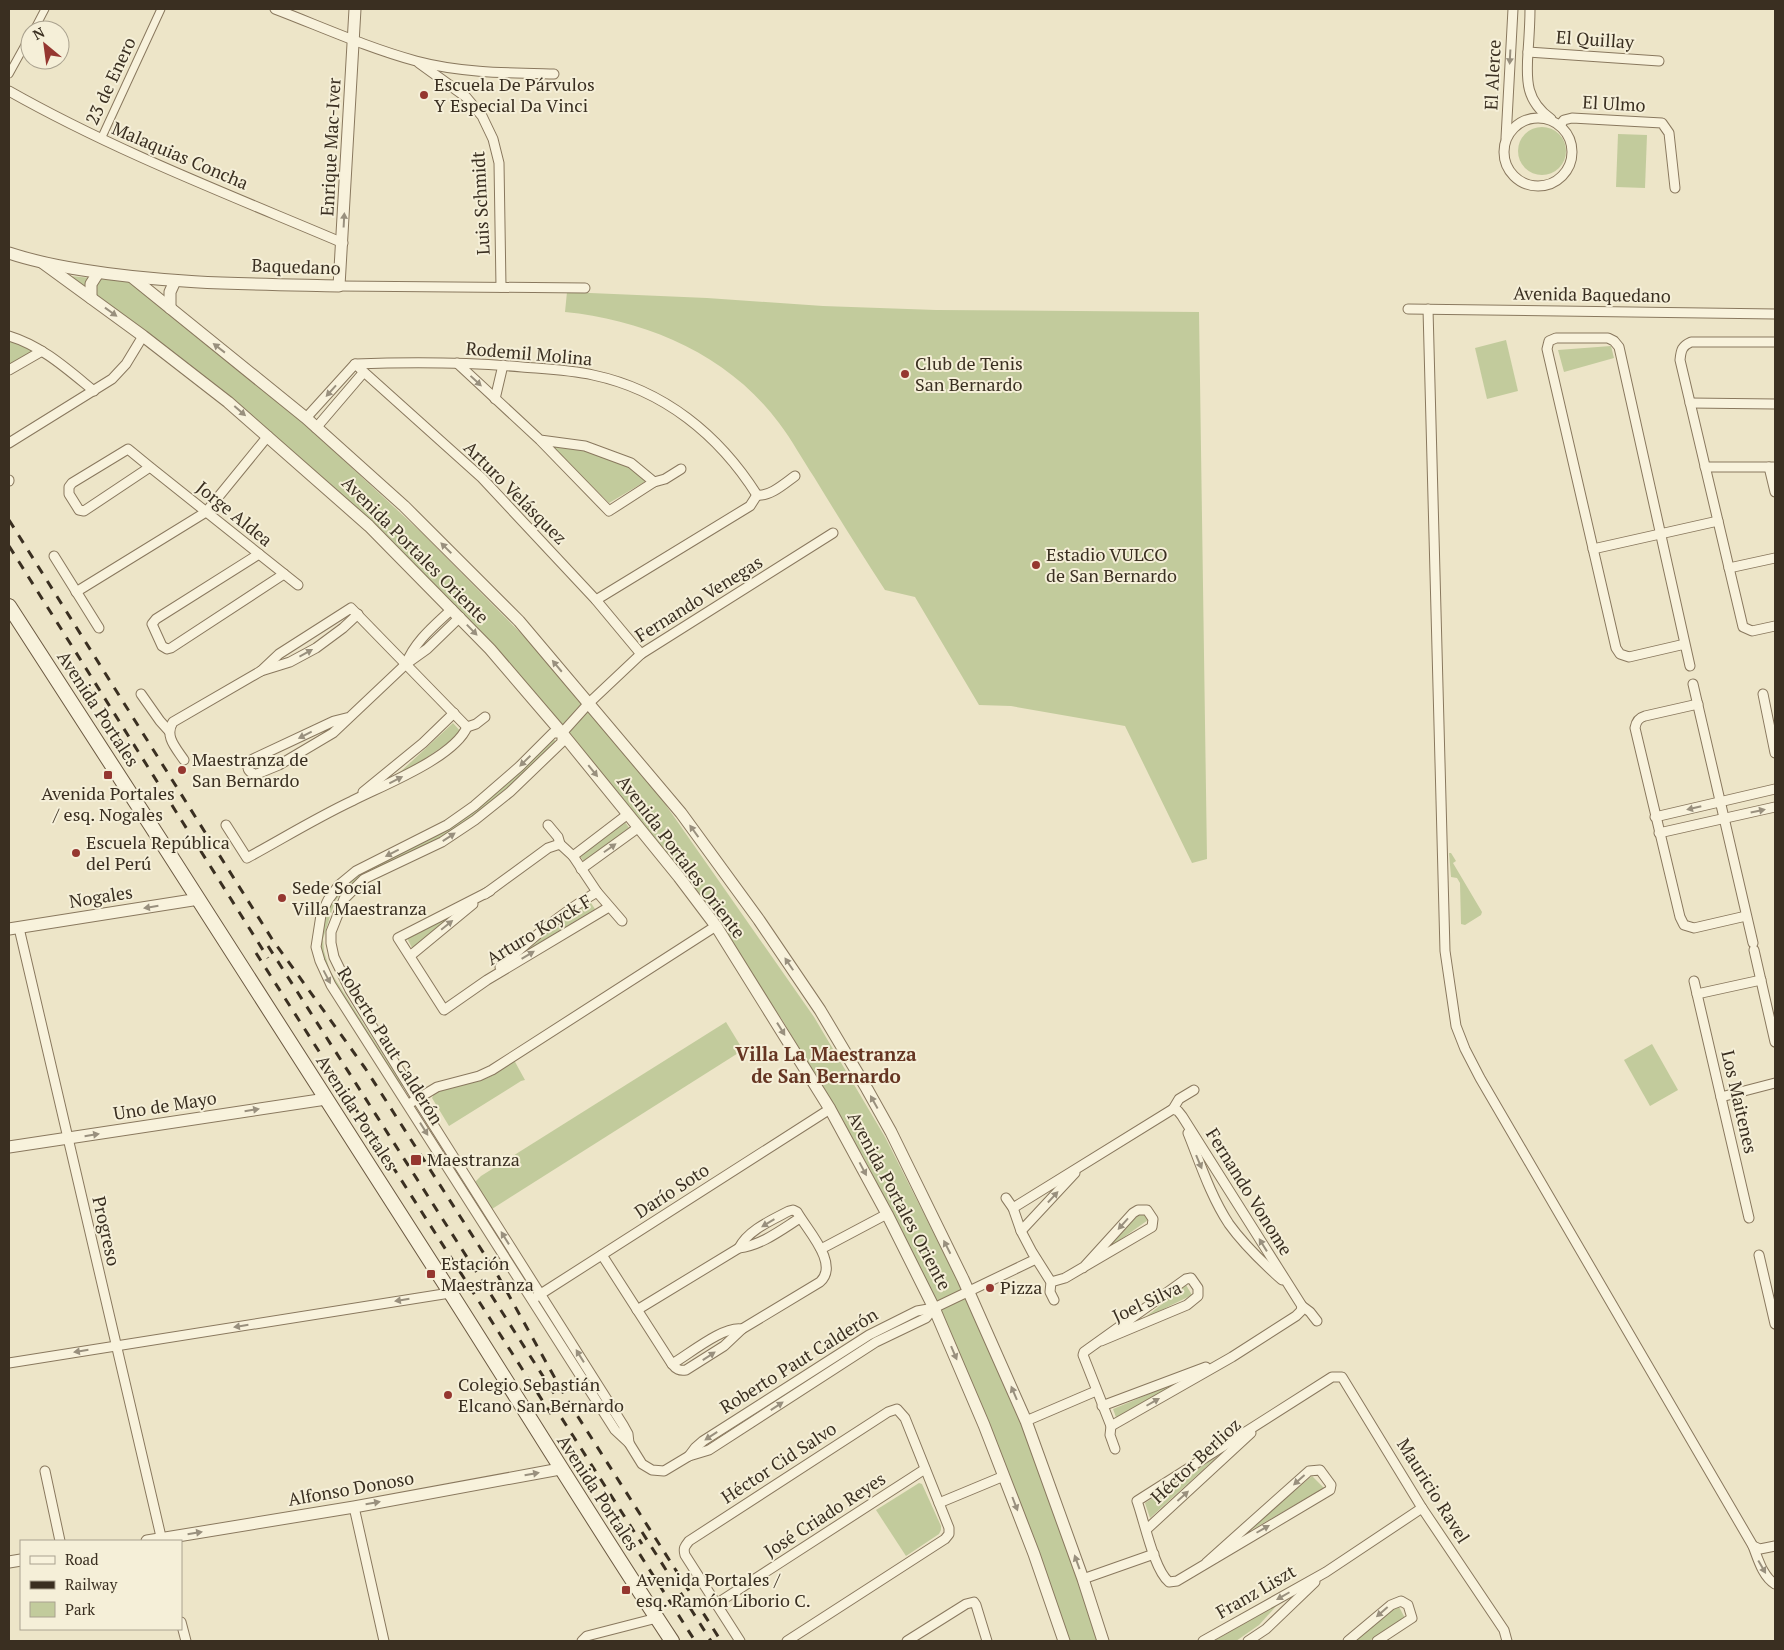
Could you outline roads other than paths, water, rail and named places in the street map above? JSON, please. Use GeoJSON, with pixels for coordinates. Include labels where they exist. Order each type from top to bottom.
{"type":"FeatureCollection","features":[{"type":"Feature","properties":{"kind":"main road","name":"Avenida Portales"},"geometry":{"type":"LineString","coordinates":[[9,606],[199,899],[560,1469],[672,1641]]}},
{"type":"Feature","properties":{"kind":"street"},"geometry":{"type":"LineString","coordinates":[[40,20],[46,9]]}},
{"type":"Feature","properties":{"kind":"street","name":"23 de Enero"},"geometry":{"type":"LineString","coordinates":[[101,139],[161,9]]}},
{"type":"Feature","properties":{"kind":"street"},"geometry":{"type":"LineString","coordinates":[[275,9],[354,40],[417,61],[484,72],[554,74]]}},
{"type":"Feature","properties":{"kind":"street","name":"Enrique Mac-Iver"},"geometry":{"type":"LineString","coordinates":[[339,286],[355,9]]}},
{"type":"Feature","properties":{"kind":"street","name":"El Alerce"},"geometry":{"type":"LineString","coordinates":[[1513,9],[1504,154],[1507,165],[1513,174],[1522,181],[1538,185],[1554,182],[1563,175],[1569,166],[1572,144],[1567,134],[1558,124],[1538,107],[1529,90],[1527,79],[1530,9]]}},
{"type":"Feature","properties":{"kind":"street","name":"El Quillay"},"geometry":{"type":"LineString","coordinates":[[1528,52],[1659,61]]}},
{"type":"Feature","properties":{"kind":"street"},"geometry":{"type":"LineString","coordinates":[[9,74],[20,54]]}},
{"type":"Feature","properties":{"kind":"street","name":"Luis Schmidt"},"geometry":{"type":"LineString","coordinates":[[417,61],[466,97],[482,116],[493,138],[499,163],[502,287]]}},
{"type":"Feature","properties":{"kind":"street","name":"Malaquias Concha"},"geometry":{"type":"LineString","coordinates":[[9,91],[57,118],[101,139],[342,243]]}},
{"type":"Feature","properties":{"kind":"street","name":"El Alerce"},"geometry":{"type":"LineString","coordinates":[[1506,143],[1516,126],[1526,120],[1546,118],[1558,124]]}},
{"type":"Feature","properties":{"kind":"street","name":"El Ulmo"},"geometry":{"type":"LineString","coordinates":[[1558,124],[1572,118],[1662,123],[1669,133],[1675,188]]}},
{"type":"Feature","properties":{"kind":"street","name":"Baquedano"},"geometry":{"type":"LineString","coordinates":[[9,253],[43,263],[98,273],[175,281],[339,286],[585,288]]}},
{"type":"Feature","properties":{"kind":"street","name":"Avenida Portales Oriente"},"geometry":{"type":"LineString","coordinates":[[43,263],[221,396],[369,526],[490,649],[562,733],[680,877],[716,926],[780,1026],[830,1109],[887,1214],[934,1308],[980,1416],[1034,1554],[1064,1641]]}},
{"type":"Feature","properties":{"kind":"street"},"geometry":{"type":"LineString","coordinates":[[91,298],[91,284],[98,273]]}},
{"type":"Feature","properties":{"kind":"street","name":"Avenida Portales Oriente"},"geometry":{"type":"LineString","coordinates":[[134,278],[306,418],[404,506],[519,621],[681,813],[759,920],[820,1010],[891,1132],[969,1291],[1026,1421],[1084,1579],[1103,1641]]}},
{"type":"Feature","properties":{"kind":"street"},"geometry":{"type":"LineString","coordinates":[[170,308],[169,297],[175,281]]}},
{"type":"Feature","properties":{"kind":"street","name":"Avenida Baquedano"},"geometry":{"type":"LineString","coordinates":[[1408,309],[1775,314]]}},
{"type":"Feature","properties":{"kind":"street"},"geometry":{"type":"LineString","coordinates":[[1428,309],[1444,952],[1454,1018],[1465,1049],[1480,1078],[1753,1546],[1757,1558],[1769,1579],[1775,1584]]}},
{"type":"Feature","properties":{"kind":"street"},"geometry":{"type":"LineString","coordinates":[[9,336],[24,340],[42,350],[94,391]]}},
{"type":"Feature","properties":{"kind":"street"},"geometry":{"type":"LineString","coordinates":[[9,443],[112,379],[126,364],[143,336]]}},
{"type":"Feature","properties":{"kind":"street"},"geometry":{"type":"LineString","coordinates":[[1684,644],[1628,657],[1620,654],[1616,648],[1547,350],[1549,341],[1556,338],[1608,338],[1619,347],[1690,666]]}},
{"type":"Feature","properties":{"kind":"street"},"geometry":{"type":"LineString","coordinates":[[1775,342],[1691,342],[1684,345],[1680,360],[1744,627],[1752,631],[1775,626]]}},
{"type":"Feature","properties":{"kind":"street"},"geometry":{"type":"LineString","coordinates":[[9,370],[42,350]]}},
{"type":"Feature","properties":{"kind":"street","name":"Rodemil Molina"},"geometry":{"type":"LineString","coordinates":[[355,364],[421,362],[503,365],[594,375],[631,386],[681,413],[711,436],[736,464],[757,495]]}},
{"type":"Feature","properties":{"kind":"street"},"geometry":{"type":"LineString","coordinates":[[457,363],[540,440],[609,511],[654,482],[665,479],[681,469]]}},
{"type":"Feature","properties":{"kind":"street"},"geometry":{"type":"LineString","coordinates":[[306,418],[355,364]]}},
{"type":"Feature","properties":{"kind":"street","name":"Arturo Velásquez"},"geometry":{"type":"LineString","coordinates":[[355,364],[482,478],[596,600],[641,654]]}},
{"type":"Feature","properties":{"kind":"street"},"geometry":{"type":"LineString","coordinates":[[495,399],[503,365]]}},
{"type":"Feature","properties":{"kind":"street"},"geometry":{"type":"LineString","coordinates":[[316,428],[363,372]]}},
{"type":"Feature","properties":{"kind":"street"},"geometry":{"type":"LineString","coordinates":[[1690,403],[1775,404]]}},
{"type":"Feature","properties":{"kind":"street"},"geometry":{"type":"LineString","coordinates":[[76,592],[206,512],[268,436]]}},
{"type":"Feature","properties":{"kind":"street"},"geometry":{"type":"LineString","coordinates":[[540,440],[585,446],[630,463],[654,482]]}},
{"type":"Feature","properties":{"kind":"street","name":"Jorge Aldea"},"geometry":{"type":"LineString","coordinates":[[150,467],[84,511],[79,510],[70,494],[69,487],[72,483],[128,450],[150,467],[298,585]]}},
{"type":"Feature","properties":{"kind":"street"},"geometry":{"type":"LineString","coordinates":[[1705,467],[1772,468],[1775,492]]}},
{"type":"Feature","properties":{"kind":"street"},"geometry":{"type":"LineString","coordinates":[[596,600],[750,506],[757,495],[761,496],[768,493],[795,476]]}},
{"type":"Feature","properties":{"kind":"street"},"geometry":{"type":"LineString","coordinates":[[1593,549],[1718,521]]}},
{"type":"Feature","properties":{"kind":"street","name":"Fernando Venegas"},"geometry":{"type":"LineString","coordinates":[[589,703],[641,654],[834,534]]}},
{"type":"Feature","properties":{"kind":"street"},"geometry":{"type":"LineString","coordinates":[[259,554],[156,619],[152,624],[162,646],[167,649],[171,648],[284,574]]}},
{"type":"Feature","properties":{"kind":"street"},"geometry":{"type":"LineString","coordinates":[[54,556],[99,628]]}},
{"type":"Feature","properties":{"kind":"street"},"geometry":{"type":"LineString","coordinates":[[1729,568],[1775,558]]}},
{"type":"Feature","properties":{"kind":"street"},"geometry":{"type":"LineString","coordinates":[[354,611],[467,727]]}},
{"type":"Feature","properties":{"kind":"street"},"geometry":{"type":"LineString","coordinates":[[169,731],[173,722],[261,671],[290,662],[316,648],[343,628],[354,611]]}},
{"type":"Feature","properties":{"kind":"street"},"geometry":{"type":"LineString","coordinates":[[261,671],[279,654],[354,611]]}},
{"type":"Feature","properties":{"kind":"street"},"geometry":{"type":"LineString","coordinates":[[350,717],[334,721],[253,759],[248,765],[249,771],[257,774],[279,765],[329,736],[346,722],[406,664],[413,648],[419,641],[456,613]]}},
{"type":"Feature","properties":{"kind":"street"},"geometry":{"type":"LineString","coordinates":[[1694,684],[1775,1042]]}},
{"type":"Feature","properties":{"kind":"street"},"geometry":{"type":"LineString","coordinates":[[141,694],[169,731],[171,740],[184,760]]}},
{"type":"Feature","properties":{"kind":"street"},"geometry":{"type":"LineString","coordinates":[[1763,694],[1775,752]]}},
{"type":"Feature","properties":{"kind":"street","name":"Roberto Paut Calderón"},"geometry":{"type":"LineString","coordinates":[[589,703],[562,733],[562,742],[510,792],[475,820],[442,842],[364,880],[344,899],[332,932],[334,957],[350,990],[626,1429],[629,1444]]}},
{"type":"Feature","properties":{"kind":"street"},"geometry":{"type":"LineString","coordinates":[[1698,704],[1645,716],[1636,723],[1635,728],[1655,817],[1680,917],[1684,925],[1694,928],[1746,916]]}},
{"type":"Feature","properties":{"kind":"street"},"geometry":{"type":"LineString","coordinates":[[351,801],[423,743],[454,713]]}},
{"type":"Feature","properties":{"kind":"street"},"geometry":{"type":"LineString","coordinates":[[226,825],[247,858],[351,801],[395,781],[429,762],[461,737],[467,727],[476,724],[485,717]]}},
{"type":"Feature","properties":{"kind":"street","name":"Roberto Paut Calderón"},"geometry":{"type":"LineString","coordinates":[[562,733],[553,733],[501,783],[474,806],[447,825],[356,871],[339,885],[321,914],[316,947],[324,972],[615,1430],[629,1444],[642,1464],[652,1470],[664,1471],[689,1456],[709,1450],[876,1342],[926,1318],[934,1308],[1036,1258]]}},
{"type":"Feature","properties":{"kind":"street"},"geometry":{"type":"LineString","coordinates":[[1655,817],[1775,789]]}},
{"type":"Feature","properties":{"kind":"street"},"geometry":{"type":"LineString","coordinates":[[1659,833],[1775,807]]}},
{"type":"Feature","properties":{"kind":"street"},"geometry":{"type":"LineString","coordinates":[[573,856],[628,814]]}},
{"type":"Feature","properties":{"kind":"street"},"geometry":{"type":"LineString","coordinates":[[548,825],[558,837],[560,844],[573,856],[597,892],[622,921]]}},
{"type":"Feature","properties":{"kind":"street"},"geometry":{"type":"LineString","coordinates":[[581,869],[639,828]]}},
{"type":"Feature","properties":{"kind":"street"},"geometry":{"type":"LineString","coordinates":[[490,891],[398,938],[410,956],[490,891],[548,848],[560,844]]}},
{"type":"Feature","properties":{"kind":"street","name":"Arturo Koyck F"},"geometry":{"type":"LineString","coordinates":[[486,980],[534,937],[597,892]]}},
{"type":"Feature","properties":{"kind":"street","name":"Nogales"},"geometry":{"type":"LineString","coordinates":[[14,929],[199,899]]}},
{"type":"Feature","properties":{"kind":"street","name":"Arturo Koyck F"},"geometry":{"type":"LineString","coordinates":[[410,956],[444,1010],[486,980],[609,907]]}},
{"type":"Feature","properties":{"kind":"street"},"geometry":{"type":"LineString","coordinates":[[408,1104],[438,1087],[479,1076],[492,1070],[716,926]]}},
{"type":"Feature","properties":{"kind":"street","name":"Progreso"},"geometry":{"type":"LineString","coordinates":[[14,929],[68,1138],[162,1540]]}},
{"type":"Feature","properties":{"kind":"street"},"geometry":{"type":"LineString","coordinates":[[1697,994],[1761,980]]}},
{"type":"Feature","properties":{"kind":"street","name":"Los Maitenes"},"geometry":{"type":"LineString","coordinates":[[1694,981],[1749,1218]]}},
{"type":"Feature","properties":{"kind":"street"},"geometry":{"type":"LineString","coordinates":[[1721,1097],[1775,1083]]}},
{"type":"Feature","properties":{"kind":"street"},"geometry":{"type":"LineString","coordinates":[[1013,1208],[1174,1109],[1179,1099],[1194,1090]]}},
{"type":"Feature","properties":{"kind":"street","name":"Uno de Mayo"},"geometry":{"type":"LineString","coordinates":[[9,1147],[326,1099]]}},
{"type":"Feature","properties":{"kind":"street","name":"Darío Soto"},"geometry":{"type":"LineString","coordinates":[[531,1300],[830,1109]]}},
{"type":"Feature","properties":{"kind":"street","name":"Fernando Vonome"},"geometry":{"type":"LineString","coordinates":[[1174,1109],[1182,1116],[1302,1306],[1317,1320]]}},
{"type":"Feature","properties":{"kind":"street","name":"Fernando Vonome"},"geometry":{"type":"LineString","coordinates":[[1182,1116],[1197,1157],[1230,1224],[1262,1262],[1289,1286]]}},
{"type":"Feature","properties":{"kind":"street"},"geometry":{"type":"LineString","coordinates":[[1021,1231],[1084,1164]]}},
{"type":"Feature","properties":{"kind":"street"},"geometry":{"type":"LineString","coordinates":[[1006,1198],[1013,1208],[1021,1231],[1050,1282],[1050,1292],[1054,1300]]}},
{"type":"Feature","properties":{"kind":"street"},"geometry":{"type":"LineString","coordinates":[[1050,1282],[1064,1278],[1083,1268],[1152,1227],[1153,1219],[1147,1210],[1138,1210],[1132,1213],[1083,1268]]}},
{"type":"Feature","properties":{"kind":"street"},"geometry":{"type":"LineString","coordinates":[[602,1255],[637,1310],[672,1364],[679,1370],[686,1370],[724,1346],[742,1329],[823,1279],[827,1272],[827,1264],[821,1249],[795,1211],[788,1211],[753,1232],[744,1240],[739,1248],[637,1310]]}},
{"type":"Feature","properties":{"kind":"street"},"geometry":{"type":"LineString","coordinates":[[821,1249],[887,1214]]}},
{"type":"Feature","properties":{"kind":"street"},"geometry":{"type":"LineString","coordinates":[[1759,1255],[1775,1324]]}},
{"type":"Feature","properties":{"kind":"street","name":"Joel Silva"},"geometry":{"type":"LineString","coordinates":[[1096,1391],[1083,1355],[1088,1348],[1187,1305],[1198,1296],[1198,1288],[1191,1278],[1186,1279],[1101,1341]]}},
{"type":"Feature","properties":{"kind":"street"},"geometry":{"type":"LineString","coordinates":[[9,1363],[450,1293]]}},
{"type":"Feature","properties":{"kind":"street"},"geometry":{"type":"LineString","coordinates":[[1111,1426],[1232,1357],[1296,1316],[1301,1311],[1302,1306]]}},
{"type":"Feature","properties":{"kind":"street"},"geometry":{"type":"LineString","coordinates":[[672,1364],[721,1334],[733,1329],[742,1329]]}},
{"type":"Feature","properties":{"kind":"street"},"geometry":{"type":"LineString","coordinates":[[1102,1406],[1232,1357]]}},
{"type":"Feature","properties":{"kind":"street","name":"Héctor Berlioz"},"geometry":{"type":"LineString","coordinates":[[1268,1418],[1147,1529],[1137,1501],[1332,1377]]}},
{"type":"Feature","properties":{"kind":"street","name":"Mauricio Ravel"},"geometry":{"type":"LineString","coordinates":[[1332,1377],[1342,1377],[1422,1508],[1504,1630],[1507,1641]]}},
{"type":"Feature","properties":{"kind":"street"},"geometry":{"type":"LineString","coordinates":[[1026,1421],[1096,1391],[1111,1426],[1110,1435],[1115,1449]]}},
{"type":"Feature","properties":{"kind":"street","name":"Héctor Cid Salvo"},"geometry":{"type":"LineString","coordinates":[[716,1604],[685,1555],[683,1550],[689,1541],[888,1412],[897,1409],[906,1418],[926,1469]]}},
{"type":"Feature","properties":{"kind":"street","name":"Alfonso Donoso"},"geometry":{"type":"LineString","coordinates":[[162,1540],[560,1469]]}},
{"type":"Feature","properties":{"kind":"street"},"geometry":{"type":"LineString","coordinates":[[788,1641],[945,1539],[949,1534],[949,1528],[926,1469]]}},
{"type":"Feature","properties":{"kind":"street","name":"José Criado Reyes"},"geometry":{"type":"LineString","coordinates":[[716,1604],[926,1469]]}},
{"type":"Feature","properties":{"kind":"street"},"geometry":{"type":"LineString","coordinates":[[1147,1529],[1154,1554],[1164,1578],[1169,1582],[1177,1581],[1330,1490],[1331,1485],[1328,1479],[1320,1470],[1308,1471],[1206,1563]]}},
{"type":"Feature","properties":{"kind":"street"},"geometry":{"type":"LineString","coordinates":[[45,1471],[60,1540]]}},
{"type":"Feature","properties":{"kind":"street"},"geometry":{"type":"LineString","coordinates":[[939,1503],[1004,1476]]}},
{"type":"Feature","properties":{"kind":"street"},"geometry":{"type":"LineString","coordinates":[[354,1507],[384,1641]]}},
{"type":"Feature","properties":{"kind":"street","name":"Franz Liszt"},"geometry":{"type":"LineString","coordinates":[[1203,1641],[1326,1572],[1422,1508]]}},
{"type":"Feature","properties":{"kind":"street"},"geometry":{"type":"LineString","coordinates":[[1753,1546],[1762,1548],[1775,1546]]}},
{"type":"Feature","properties":{"kind":"street"},"geometry":{"type":"LineString","coordinates":[[1084,1579],[1154,1554]]}},
{"type":"Feature","properties":{"kind":"street","name":"Franz Liszt"},"geometry":{"type":"LineString","coordinates":[[1248,1641],[1266,1629],[1326,1572]]}},
{"type":"Feature","properties":{"kind":"street"},"geometry":{"type":"LineString","coordinates":[[1348,1641],[1390,1605],[1401,1601],[1408,1605],[1412,1618],[1377,1641]]}},
{"type":"Feature","properties":{"kind":"street"},"geometry":{"type":"LineString","coordinates":[[907,1641],[966,1604],[974,1602],[987,1641]]}},
{"type":"Feature","properties":{"kind":"street"},"geometry":{"type":"LineString","coordinates":[[716,1604],[740,1641]]}},
{"type":"Feature","properties":{"kind":"street"},"geometry":{"type":"LineString","coordinates":[[582,1641],[587,1636],[657,1618]]}},
{"type":"Feature","properties":{"kind":"street"},"geometry":{"type":"LineString","coordinates":[[182,1626],[186,1641]]}},
{"type":"Feature","properties":{"kind":"railway"},"geometry":{"type":"LineString","coordinates":[[9,520],[272,939],[365,1068],[497,1274],[566,1398],[721,1641]]}},
{"type":"Feature","properties":{"kind":"railway"},"geometry":{"type":"LineString","coordinates":[[9,546],[268,958]]}},
{"type":"Feature","properties":{"kind":"railway"},"geometry":{"type":"LineString","coordinates":[[268,946],[564,1409]]}},
{"type":"Feature","properties":{"kind":"railway"},"geometry":{"type":"LineString","coordinates":[[256,953],[551,1414]]}},
{"type":"Feature","properties":{"kind":"railway"},"geometry":{"type":"LineString","coordinates":[[552,1403],[642,1544]]}},
{"type":"Feature","properties":{"kind":"railway"},"geometry":{"type":"LineString","coordinates":[[642,1532],[711,1641]]}},
{"type":"Feature","properties":{"kind":"railway"},"geometry":{"type":"LineString","coordinates":[[630,1539],[695,1641]]}},
{"type":"Feature","properties":{"kind":"place","name":"Escuela De Párvulos Y Especial Da Vinci"},"geometry":{"type":"Point","coordinates":[424,95]}},
{"type":"Feature","properties":{"kind":"place","name":"Club de Tenis San Bernardo"},"geometry":{"type":"Point","coordinates":[905,374]}},
{"type":"Feature","properties":{"kind":"place","name":"Estadio VULCO de San Bernardo"},"geometry":{"type":"Point","coordinates":[1036,565]}},
{"type":"Feature","properties":{"kind":"place","name":"Maestranza de San Bernardo"},"geometry":{"type":"Point","coordinates":[182,770]}},
{"type":"Feature","properties":{"kind":"place","name":"Avenida Portales / esq. Nogales"},"geometry":{"type":"Point","coordinates":[108,775]}},
{"type":"Feature","properties":{"kind":"place","name":"Escuela República del Perú"},"geometry":{"type":"Point","coordinates":[76,853]}},
{"type":"Feature","properties":{"kind":"place","name":"Sede Social Villa Maestranza"},"geometry":{"type":"Point","coordinates":[282,898]}},
{"type":"Feature","properties":{"kind":"place","name":"Maestranza"},"geometry":{"type":"Point","coordinates":[416,1160]}},
{"type":"Feature","properties":{"kind":"place","name":"Estación Maestranza"},"geometry":{"type":"Point","coordinates":[431,1274]}},
{"type":"Feature","properties":{"kind":"place","name":"Pizza"},"geometry":{"type":"Point","coordinates":[990,1288]}},
{"type":"Feature","properties":{"kind":"place","name":"Colegio Sebastián Elcano San Bernardo"},"geometry":{"type":"Point","coordinates":[448,1395]}},
{"type":"Feature","properties":{"kind":"place","name":"Avenida Portales / esq. Ramón Liborio C."},"geometry":{"type":"Point","coordinates":[626,1590]}},
{"type":"Feature","properties":{"kind":"district","name":"Villa La Maestranza de San Bernardo"},"geometry":{"type":"Point","coordinates":[826,1065]}}]}
